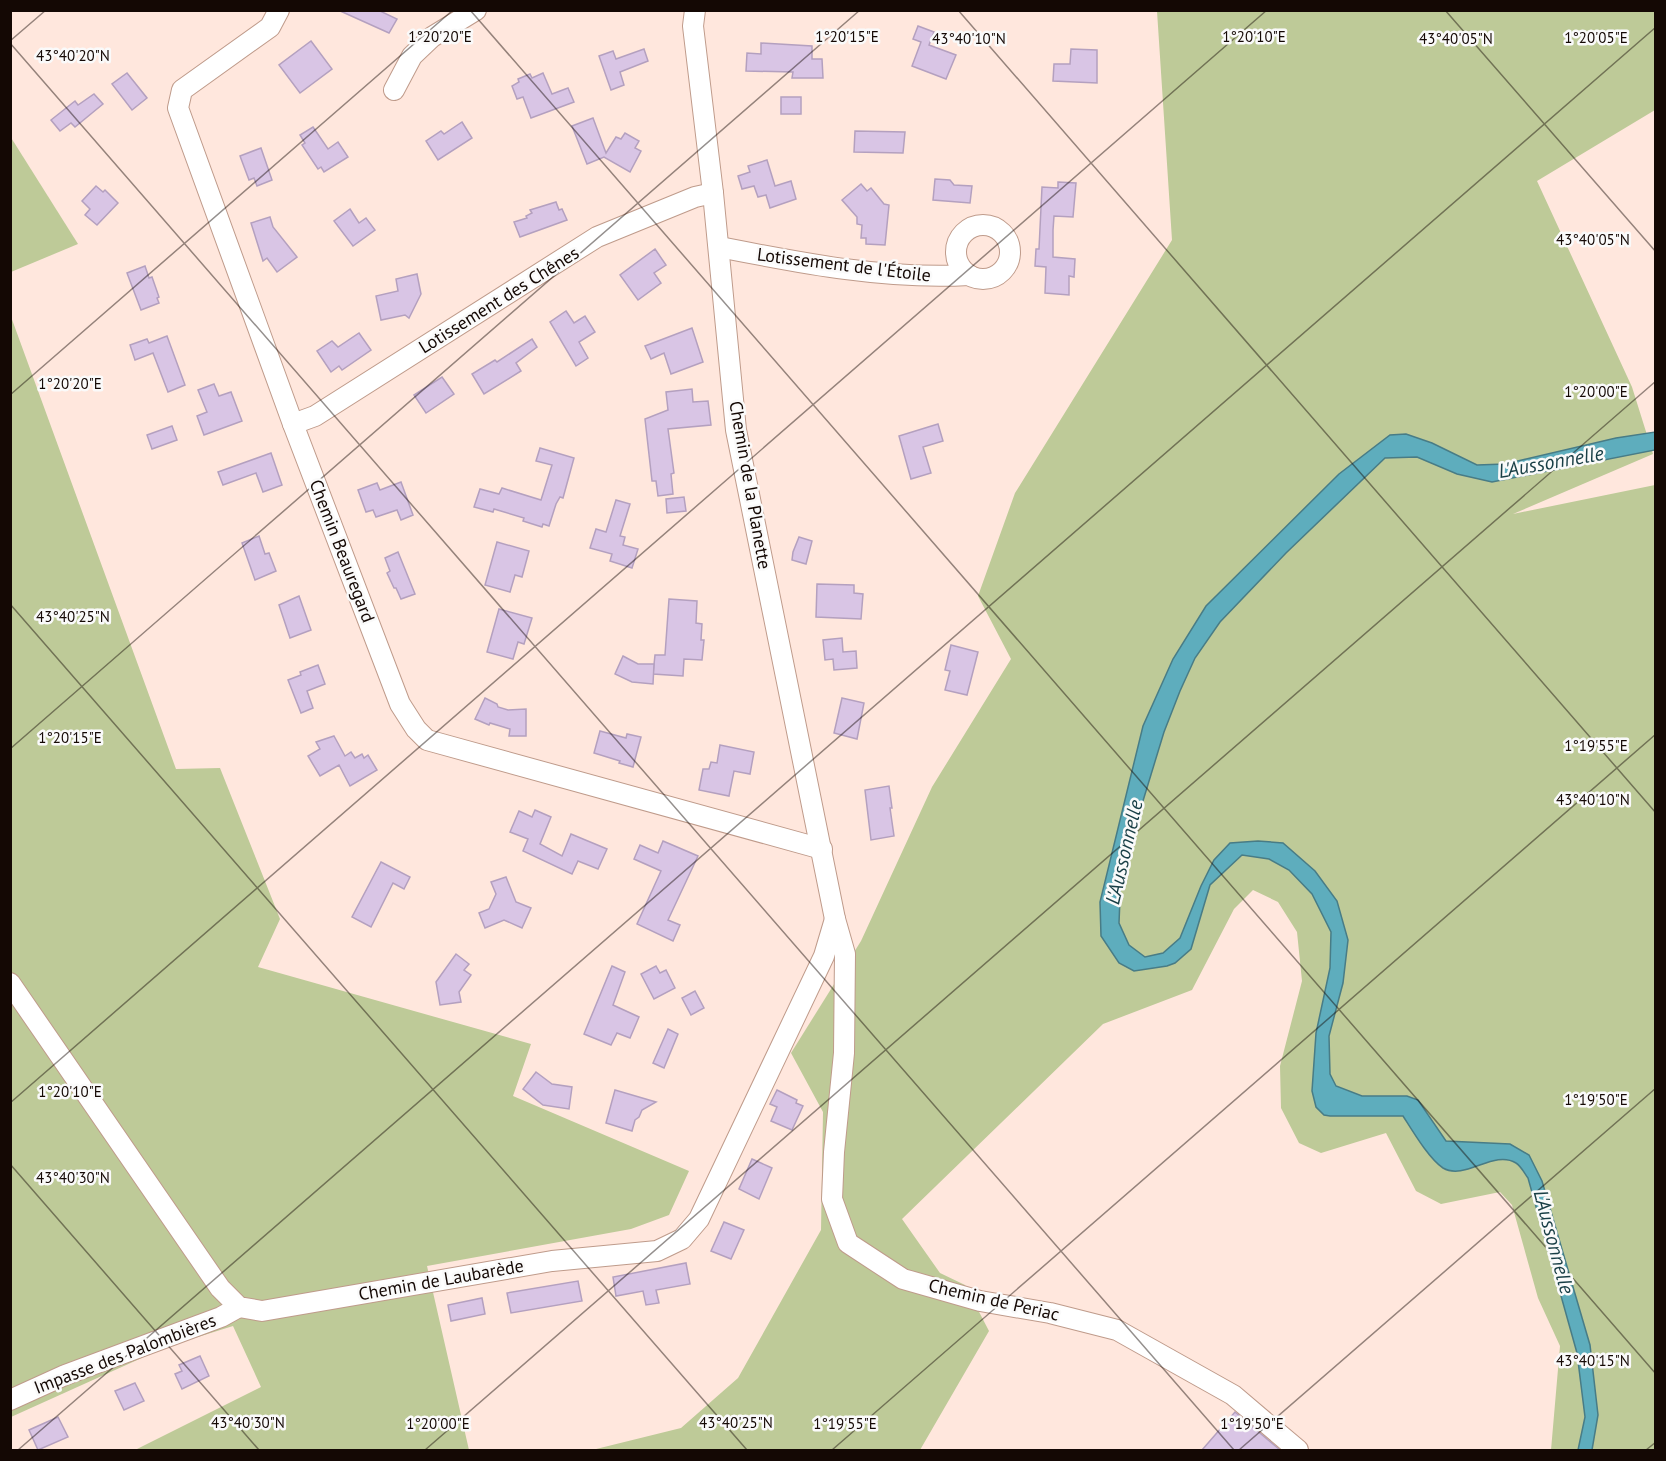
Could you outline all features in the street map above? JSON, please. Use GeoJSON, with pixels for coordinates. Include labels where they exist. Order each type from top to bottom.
{"type":"FeatureCollection","features":[{"type":"Feature","properties":{"kind":"street","name":"Chemin Beauregard"},"geometry":{"type":"LineString","coordinates":[[279,10],[270,27],[182,90],[177,108],[293,424],[400,704],[416,729],[427,740],[822,849]]}},
{"type":"Feature","properties":{"kind":"street"},"geometry":{"type":"LineString","coordinates":[[394,90],[412,56],[432,37],[476,10]]}},
{"type":"Feature","properties":{"kind":"street","name":"Chemin de la Planette"},"geometry":{"type":"LineString","coordinates":[[695,10],[693,26],[719,247],[736,430],[835,918]]}},
{"type":"Feature","properties":{"kind":"street","name":"Lotissement des Chênes"},"geometry":{"type":"LineString","coordinates":[[293,424],[315,416],[597,237],[695,197],[713,193]]}},
{"type":"Feature","properties":{"kind":"street","name":"Lotissement de l'Étoile"},"geometry":{"type":"LineString","coordinates":[[719,247],[814,265],[932,278],[969,275]]}},
{"type":"Feature","properties":{"kind":"street","name":"Chemin de Laubarède"},"geometry":{"type":"LineString","coordinates":[[239,1307],[262,1311],[552,1261],[657,1251],[681,1239],[699,1219],[824,956],[835,918]]}},
{"type":"Feature","properties":{"kind":"street","name":"Chemin de Periac"},"geometry":{"type":"LineString","coordinates":[[835,918],[845,954],[845,1042],[832,1199],[848,1243],[903,1279],[980,1301],[1050,1312],[1117,1330],[1233,1395],[1298,1450]]}},
{"type":"Feature","properties":{"kind":"street"},"geometry":{"type":"LineString","coordinates":[[10,983],[220,1288],[239,1307]]}},
{"type":"Feature","properties":{"kind":"street","name":"Impasse des Palombières"},"geometry":{"type":"LineString","coordinates":[[10,1400],[65,1375],[221,1317],[239,1307]]}},
{"type":"Feature","properties":{"kind":"green space"},"geometry":{"type":"Polygon","coordinates":[[[1157,11],[1655,11],[1655,110],[1537,181],[1632,387],[1653,454],[1513,514],[1655,485],[1655,1450],[1551,1450],[1560,1346],[1538,1298],[1512,1205],[1500,1192],[1441,1204],[1416,1191],[1386,1133],[1321,1153],[1299,1143],[1281,1108],[1280,1066],[1302,981],[1297,932],[1278,902],[1253,890],[1234,909],[1192,990],[1103,1024],[902,1219],[940,1273],[965,1285],[989,1331],[920,1450],[592,1450],[681,1428],[738,1378],[821,1230],[823,1112],[791,1053],[861,941],[932,787],[1011,659],[978,596],[1015,493],[1172,240],[1157,11]]]}},
{"type":"Feature","properties":{"kind":"green space"},"geometry":{"type":"Polygon","coordinates":[[[10,136],[78,244],[11,272],[10,272],[10,136]]]}},
{"type":"Feature","properties":{"kind":"green space"},"geometry":{"type":"Polygon","coordinates":[[[10,314],[176,769],[220,768],[280,919],[258,967],[531,1044],[513,1096],[689,1171],[669,1215],[631,1229],[427,1266],[469,1450],[135,1450],[261,1387],[233,1326],[166,1347],[11,1417],[10,314]]]}},
{"type":"Feature","properties":{"kind":"water","name":"L'Aussonnelle"},"geometry":{"type":"Polygon","coordinates":[[[1655,432],[1655,450],[1492,482],[1457,474],[1417,457],[1385,458],[1286,553],[1220,622],[1195,658],[1164,732],[1121,873],[1119,923],[1129,945],[1145,957],[1163,953],[1180,938],[1214,860],[1230,843],[1258,841],[1283,843],[1315,871],[1337,901],[1348,940],[1343,983],[1329,1036],[1330,1074],[1336,1086],[1362,1096],[1407,1096],[1418,1100],[1446,1141],[1510,1144],[1529,1155],[1542,1181],[1590,1345],[1598,1415],[1592,1450],[1578,1450],[1585,1417],[1577,1353],[1528,1178],[1521,1168],[1516,1163],[1498,1160],[1461,1171],[1452,1171],[1443,1168],[1432,1158],[1403,1116],[1330,1116],[1324,1115],[1316,1107],[1312,1091],[1316,1033],[1330,968],[1331,932],[1312,894],[1289,870],[1269,859],[1242,855],[1210,885],[1191,949],[1175,963],[1134,971],[1119,963],[1101,936],[1100,902],[1143,726],[1173,659],[1206,606],[1339,474],[1390,435],[1406,434],[1432,443],[1477,465],[1505,464],[1616,438],[1655,432]]]}},
{"type":"Feature","properties":{"kind":"building"},"geometry":{"type":"Polygon","coordinates":[[[338,10],[378,10],[397,19],[389,33],[338,10]]]}},
{"type":"Feature","properties":{"kind":"building"},"geometry":{"type":"Polygon","coordinates":[[[918,26],[934,32],[929,45],[956,55],[946,79],[912,66],[921,42],[913,39],[918,26]]]}},
{"type":"Feature","properties":{"kind":"building"},"geometry":{"type":"Polygon","coordinates":[[[311,41],[332,69],[300,93],[279,65],[311,41]]]}},
{"type":"Feature","properties":{"kind":"building"},"geometry":{"type":"Polygon","coordinates":[[[761,43],[812,46],[812,59],[822,59],[823,78],[792,78],[793,72],[746,71],[747,53],[761,54],[761,43]]]}},
{"type":"Feature","properties":{"kind":"building"},"geometry":{"type":"Polygon","coordinates":[[[644,49],[648,61],[620,72],[624,85],[611,90],[599,56],[613,51],[616,59],[644,49]]]}},
{"type":"Feature","properties":{"kind":"building"},"geometry":{"type":"Polygon","coordinates":[[[1071,49],[1097,50],[1097,83],[1053,81],[1054,64],[1070,64],[1071,49]]]}},
{"type":"Feature","properties":{"kind":"building"},"geometry":{"type":"Polygon","coordinates":[[[127,73],[147,98],[132,110],[112,84],[127,73]]]}},
{"type":"Feature","properties":{"kind":"building"},"geometry":{"type":"Polygon","coordinates":[[[543,73],[552,94],[568,88],[574,102],[531,118],[523,97],[517,99],[512,86],[519,82],[518,79],[530,74],[532,78],[543,73]]]}},
{"type":"Feature","properties":{"kind":"building"},"geometry":{"type":"Polygon","coordinates":[[[94,94],[103,104],[75,127],[71,123],[60,131],[51,120],[75,101],[78,105],[94,94]]]}},
{"type":"Feature","properties":{"kind":"building"},"geometry":{"type":"Polygon","coordinates":[[[781,97],[801,97],[801,114],[781,114],[781,97]]]}},
{"type":"Feature","properties":{"kind":"building"},"geometry":{"type":"Polygon","coordinates":[[[593,118],[606,153],[616,137],[621,139],[625,133],[639,141],[635,148],[641,151],[630,172],[604,157],[587,164],[572,126],[593,118]]]}},
{"type":"Feature","properties":{"kind":"building"},"geometry":{"type":"Polygon","coordinates":[[[462,122],[472,138],[438,160],[426,141],[441,131],[444,134],[462,122]]]}},
{"type":"Feature","properties":{"kind":"building"},"geometry":{"type":"Polygon","coordinates":[[[313,127],[328,149],[338,142],[348,157],[324,172],[321,167],[318,169],[302,145],[305,143],[300,135],[313,127]]]}},
{"type":"Feature","properties":{"kind":"building"},"geometry":{"type":"Polygon","coordinates":[[[855,131],[905,132],[903,153],[854,152],[855,131]]]}},
{"type":"Feature","properties":{"kind":"building"},"geometry":{"type":"Polygon","coordinates":[[[261,148],[272,180],[257,186],[254,178],[249,180],[240,156],[261,148]]]}},
{"type":"Feature","properties":{"kind":"building"},"geometry":{"type":"Polygon","coordinates":[[[767,160],[775,186],[791,181],[796,199],[770,208],[766,195],[758,197],[754,186],[742,189],[738,176],[750,172],[748,166],[767,160]]]}},
{"type":"Feature","properties":{"kind":"building"},"geometry":{"type":"Polygon","coordinates":[[[935,179],[950,180],[954,185],[972,186],[970,203],[933,200],[935,179]]]}},
{"type":"Feature","properties":{"kind":"building"},"geometry":{"type":"Polygon","coordinates":[[[1058,182],[1076,183],[1073,217],[1054,216],[1053,230],[1053,257],[1075,259],[1074,277],[1069,276],[1069,295],[1045,293],[1046,267],[1035,266],[1036,249],[1039,249],[1042,187],[1058,188],[1058,182]]]}},
{"type":"Feature","properties":{"kind":"building"},"geometry":{"type":"Polygon","coordinates":[[[861,184],[867,191],[871,188],[884,204],[889,205],[885,245],[866,244],[866,238],[861,238],[862,225],[857,224],[857,217],[842,200],[861,184]]]}},
{"type":"Feature","properties":{"kind":"building"},"geometry":{"type":"Polygon","coordinates":[[[96,186],[103,192],[105,190],[118,203],[97,225],[85,215],[90,209],[82,201],[96,186]]]}},
{"type":"Feature","properties":{"kind":"building"},"geometry":{"type":"Polygon","coordinates":[[[556,202],[567,220],[520,237],[514,222],[527,218],[526,216],[532,213],[530,210],[556,202]]]}},
{"type":"Feature","properties":{"kind":"building"},"geometry":{"type":"Polygon","coordinates":[[[350,209],[359,223],[366,218],[375,230],[353,246],[334,221],[350,209]]]}},
{"type":"Feature","properties":{"kind":"building"},"geometry":{"type":"Polygon","coordinates":[[[270,217],[273,227],[297,257],[277,272],[267,258],[263,261],[251,223],[270,217]]]}},
{"type":"Feature","properties":{"kind":"building"},"geometry":{"type":"Polygon","coordinates":[[[655,249],[666,265],[654,273],[661,283],[638,300],[620,275],[655,249]]]}},
{"type":"Feature","properties":{"kind":"building"},"geometry":{"type":"Polygon","coordinates":[[[145,266],[149,278],[152,277],[159,303],[141,310],[127,273],[145,266]]]}},
{"type":"Feature","properties":{"kind":"building"},"geometry":{"type":"Polygon","coordinates":[[[417,274],[421,294],[409,318],[405,315],[381,320],[376,296],[398,291],[396,279],[417,274]]]}},
{"type":"Feature","properties":{"kind":"building"},"geometry":{"type":"Polygon","coordinates":[[[566,311],[574,323],[585,316],[595,332],[579,342],[588,358],[576,366],[550,322],[566,311]]]}},
{"type":"Feature","properties":{"kind":"building"},"geometry":{"type":"Polygon","coordinates":[[[692,328],[703,362],[671,374],[664,353],[651,359],[645,346],[692,328]]]}},
{"type":"Feature","properties":{"kind":"building"},"geometry":{"type":"Polygon","coordinates":[[[359,333],[371,350],[342,370],[339,366],[331,372],[317,351],[332,341],[338,347],[359,333]]]}},
{"type":"Feature","properties":{"kind":"building"},"geometry":{"type":"Polygon","coordinates":[[[167,336],[185,385],[168,392],[153,353],[135,360],[130,345],[147,339],[149,343],[167,336]]]}},
{"type":"Feature","properties":{"kind":"building"},"geometry":{"type":"Polygon","coordinates":[[[532,339],[537,347],[516,363],[521,371],[484,394],[472,374],[495,360],[497,362],[532,339]]]}},
{"type":"Feature","properties":{"kind":"building"},"geometry":{"type":"Polygon","coordinates":[[[442,377],[454,394],[426,413],[414,395],[442,377]]]}},
{"type":"Feature","properties":{"kind":"building"},"geometry":{"type":"Polygon","coordinates":[[[214,384],[219,396],[231,392],[242,421],[204,435],[197,416],[207,412],[198,390],[214,384]]]}},
{"type":"Feature","properties":{"kind":"building"},"geometry":{"type":"Polygon","coordinates":[[[692,389],[693,402],[708,401],[711,425],[668,429],[674,473],[671,474],[673,494],[658,496],[656,481],[652,481],[645,419],[668,410],[666,392],[692,389]]]}},
{"type":"Feature","properties":{"kind":"building"},"geometry":{"type":"Polygon","coordinates":[[[938,424],[943,441],[923,447],[931,473],[911,479],[899,436],[938,424]]]}},
{"type":"Feature","properties":{"kind":"building"},"geometry":{"type":"Polygon","coordinates":[[[172,426],[177,440],[152,449],[147,435],[172,426]]]}},
{"type":"Feature","properties":{"kind":"building"},"geometry":{"type":"Polygon","coordinates":[[[540,448],[574,458],[563,498],[560,497],[556,504],[549,526],[543,524],[542,527],[523,521],[524,518],[494,509],[493,512],[474,507],[480,489],[499,494],[502,488],[541,500],[552,465],[536,461],[540,448]]]}},
{"type":"Feature","properties":{"kind":"building"},"geometry":{"type":"Polygon","coordinates":[[[271,453],[282,485],[263,492],[256,473],[223,485],[218,472],[271,453]]]}},
{"type":"Feature","properties":{"kind":"building"},"geometry":{"type":"Polygon","coordinates":[[[401,482],[413,515],[401,520],[397,510],[376,517],[373,510],[366,512],[358,490],[377,483],[380,490],[401,482]]]}},
{"type":"Feature","properties":{"kind":"building"},"geometry":{"type":"Polygon","coordinates":[[[684,497],[686,511],[667,513],[666,499],[684,497]]]}},
{"type":"Feature","properties":{"kind":"building"},"geometry":{"type":"Polygon","coordinates":[[[616,500],[630,504],[620,536],[625,537],[623,545],[638,549],[632,568],[610,561],[612,554],[590,548],[596,529],[606,532],[616,500]]]}},
{"type":"Feature","properties":{"kind":"building"},"geometry":{"type":"Polygon","coordinates":[[[259,536],[265,554],[269,553],[276,571],[255,580],[242,543],[259,536]]]}},
{"type":"Feature","properties":{"kind":"building"},"geometry":{"type":"Polygon","coordinates":[[[799,537],[812,541],[806,564],[792,560],[799,537]]]}},
{"type":"Feature","properties":{"kind":"building"},"geometry":{"type":"Polygon","coordinates":[[[497,542],[529,551],[522,577],[515,575],[510,592],[485,585],[497,542]]]}},
{"type":"Feature","properties":{"kind":"building"},"geometry":{"type":"Polygon","coordinates":[[[398,552],[415,594],[401,599],[387,573],[390,571],[385,558],[398,552]]]}},
{"type":"Feature","properties":{"kind":"building"},"geometry":{"type":"Polygon","coordinates":[[[817,584],[854,585],[854,593],[863,594],[861,619],[816,617],[817,584]]]}},
{"type":"Feature","properties":{"kind":"building"},"geometry":{"type":"Polygon","coordinates":[[[299,596],[311,630],[290,638],[279,605],[299,596]]]}},
{"type":"Feature","properties":{"kind":"building"},"geometry":{"type":"Polygon","coordinates":[[[669,599],[697,601],[696,623],[702,624],[701,640],[704,640],[702,660],[684,659],[683,676],[653,674],[655,655],[665,655],[669,599]]]}},
{"type":"Feature","properties":{"kind":"building"},"geometry":{"type":"Polygon","coordinates":[[[499,609],[532,618],[524,644],[518,642],[513,659],[487,652],[499,609]]]}},
{"type":"Feature","properties":{"kind":"building"},"geometry":{"type":"Polygon","coordinates":[[[842,638],[843,652],[856,651],[857,668],[834,670],[833,659],[825,660],[823,640],[842,638]]]}},
{"type":"Feature","properties":{"kind":"building"},"geometry":{"type":"Polygon","coordinates":[[[951,645],[978,652],[967,695],[945,690],[950,671],[945,670],[951,645]]]}},
{"type":"Feature","properties":{"kind":"building"},"geometry":{"type":"Polygon","coordinates":[[[623,656],[638,664],[654,664],[653,684],[632,682],[615,674],[623,656]]]}},
{"type":"Feature","properties":{"kind":"building"},"geometry":{"type":"Polygon","coordinates":[[[318,665],[325,684],[307,691],[313,708],[301,713],[288,680],[318,665]]]}},
{"type":"Feature","properties":{"kind":"building"},"geometry":{"type":"Polygon","coordinates":[[[485,698],[497,704],[498,707],[508,710],[526,709],[526,736],[509,736],[510,729],[490,723],[489,725],[475,719],[485,698]]]}},
{"type":"Feature","properties":{"kind":"building"},"geometry":{"type":"Polygon","coordinates":[[[842,698],[864,703],[857,739],[834,733],[842,698]]]}},
{"type":"Feature","properties":{"kind":"building"},"geometry":{"type":"Polygon","coordinates":[[[600,731],[626,738],[627,734],[641,737],[633,767],[594,753],[600,731]]]}},
{"type":"Feature","properties":{"kind":"building"},"geometry":{"type":"Polygon","coordinates":[[[334,736],[345,756],[351,752],[355,758],[362,754],[364,758],[368,755],[377,770],[350,786],[339,765],[320,776],[308,756],[320,749],[316,742],[334,736]]]}},
{"type":"Feature","properties":{"kind":"building"},"geometry":{"type":"Polygon","coordinates":[[[720,745],[754,752],[750,774],[734,771],[729,796],[699,790],[703,769],[709,769],[711,762],[717,763],[720,745]]]}},
{"type":"Feature","properties":{"kind":"building"},"geometry":{"type":"Polygon","coordinates":[[[889,786],[894,836],[871,840],[865,790],[889,786]]]}},
{"type":"Feature","properties":{"kind":"building"},"geometry":{"type":"Polygon","coordinates":[[[535,810],[551,817],[540,844],[562,856],[571,834],[607,849],[598,869],[578,861],[572,874],[523,851],[528,839],[510,832],[519,811],[532,817],[535,810]]]}},
{"type":"Feature","properties":{"kind":"building"},"geometry":{"type":"Polygon","coordinates":[[[663,841],[698,856],[668,920],[680,925],[673,941],[637,924],[661,871],[634,859],[640,845],[658,853],[663,841]]]}},
{"type":"Feature","properties":{"kind":"building"},"geometry":{"type":"Polygon","coordinates":[[[381,862],[410,877],[404,889],[393,883],[371,927],[352,917],[381,862]]]}},
{"type":"Feature","properties":{"kind":"building"},"geometry":{"type":"Polygon","coordinates":[[[506,877],[516,902],[531,908],[522,928],[504,920],[485,928],[479,913],[489,909],[496,894],[491,882],[506,877]]]}},
{"type":"Feature","properties":{"kind":"building"},"geometry":{"type":"Polygon","coordinates":[[[456,954],[469,964],[464,970],[471,975],[459,992],[461,1002],[440,1005],[436,982],[456,954]]]}},
{"type":"Feature","properties":{"kind":"building"},"geometry":{"type":"Polygon","coordinates":[[[612,966],[625,972],[613,1005],[639,1017],[630,1038],[617,1033],[611,1045],[584,1034],[612,966]]]}},
{"type":"Feature","properties":{"kind":"building"},"geometry":{"type":"Polygon","coordinates":[[[656,966],[660,973],[666,970],[675,988],[654,999],[641,974],[656,966]]]}},
{"type":"Feature","properties":{"kind":"building"},"geometry":{"type":"Polygon","coordinates":[[[695,991],[704,1008],[691,1015],[682,998],[695,991]]]}},
{"type":"Feature","properties":{"kind":"building"},"geometry":{"type":"Polygon","coordinates":[[[668,1029],[678,1034],[664,1068],[653,1063],[668,1029]]]}},
{"type":"Feature","properties":{"kind":"building"},"geometry":{"type":"Polygon","coordinates":[[[536,1072],[552,1084],[572,1087],[569,1109],[543,1105],[523,1089],[536,1072]]]}},
{"type":"Feature","properties":{"kind":"building"},"geometry":{"type":"Polygon","coordinates":[[[615,1090],[656,1102],[642,1110],[635,1120],[632,1131],[606,1123],[615,1090]]]}},
{"type":"Feature","properties":{"kind":"building"},"geometry":{"type":"Polygon","coordinates":[[[777,1090],[797,1100],[796,1103],[803,1106],[792,1130],[771,1121],[777,1107],[770,1104],[777,1090]]]}},
{"type":"Feature","properties":{"kind":"building"},"geometry":{"type":"Polygon","coordinates":[[[752,1159],[772,1168],[759,1199],[739,1189],[752,1159]]]}},
{"type":"Feature","properties":{"kind":"building"},"geometry":{"type":"Polygon","coordinates":[[[724,1222],[744,1230],[731,1259],[711,1251],[724,1222]]]}},
{"type":"Feature","properties":{"kind":"building"},"geometry":{"type":"Polygon","coordinates":[[[686,1263],[690,1284],[656,1290],[659,1303],[646,1305],[643,1291],[616,1296],[613,1277],[686,1263]]]}},
{"type":"Feature","properties":{"kind":"building"},"geometry":{"type":"Polygon","coordinates":[[[578,1281],[582,1301],[511,1313],[507,1293],[578,1281]]]}},
{"type":"Feature","properties":{"kind":"building"},"geometry":{"type":"Polygon","coordinates":[[[482,1298],[485,1314],[451,1321],[448,1305],[482,1298]]]}},
{"type":"Feature","properties":{"kind":"building"},"geometry":{"type":"Polygon","coordinates":[[[200,1356],[209,1376],[182,1389],[175,1374],[182,1371],[179,1365],[200,1356]]]}},
{"type":"Feature","properties":{"kind":"building"},"geometry":{"type":"Polygon","coordinates":[[[135,1383],[144,1401],[124,1410],[115,1391],[135,1383]]]}},
{"type":"Feature","properties":{"kind":"building"},"geometry":{"type":"Polygon","coordinates":[[[1235,1412],[1280,1450],[1202,1450],[1235,1412]]]}},
{"type":"Feature","properties":{"kind":"building"},"geometry":{"type":"Polygon","coordinates":[[[58,1417],[68,1437],[38,1450],[29,1430],[58,1417]]]}}]}
